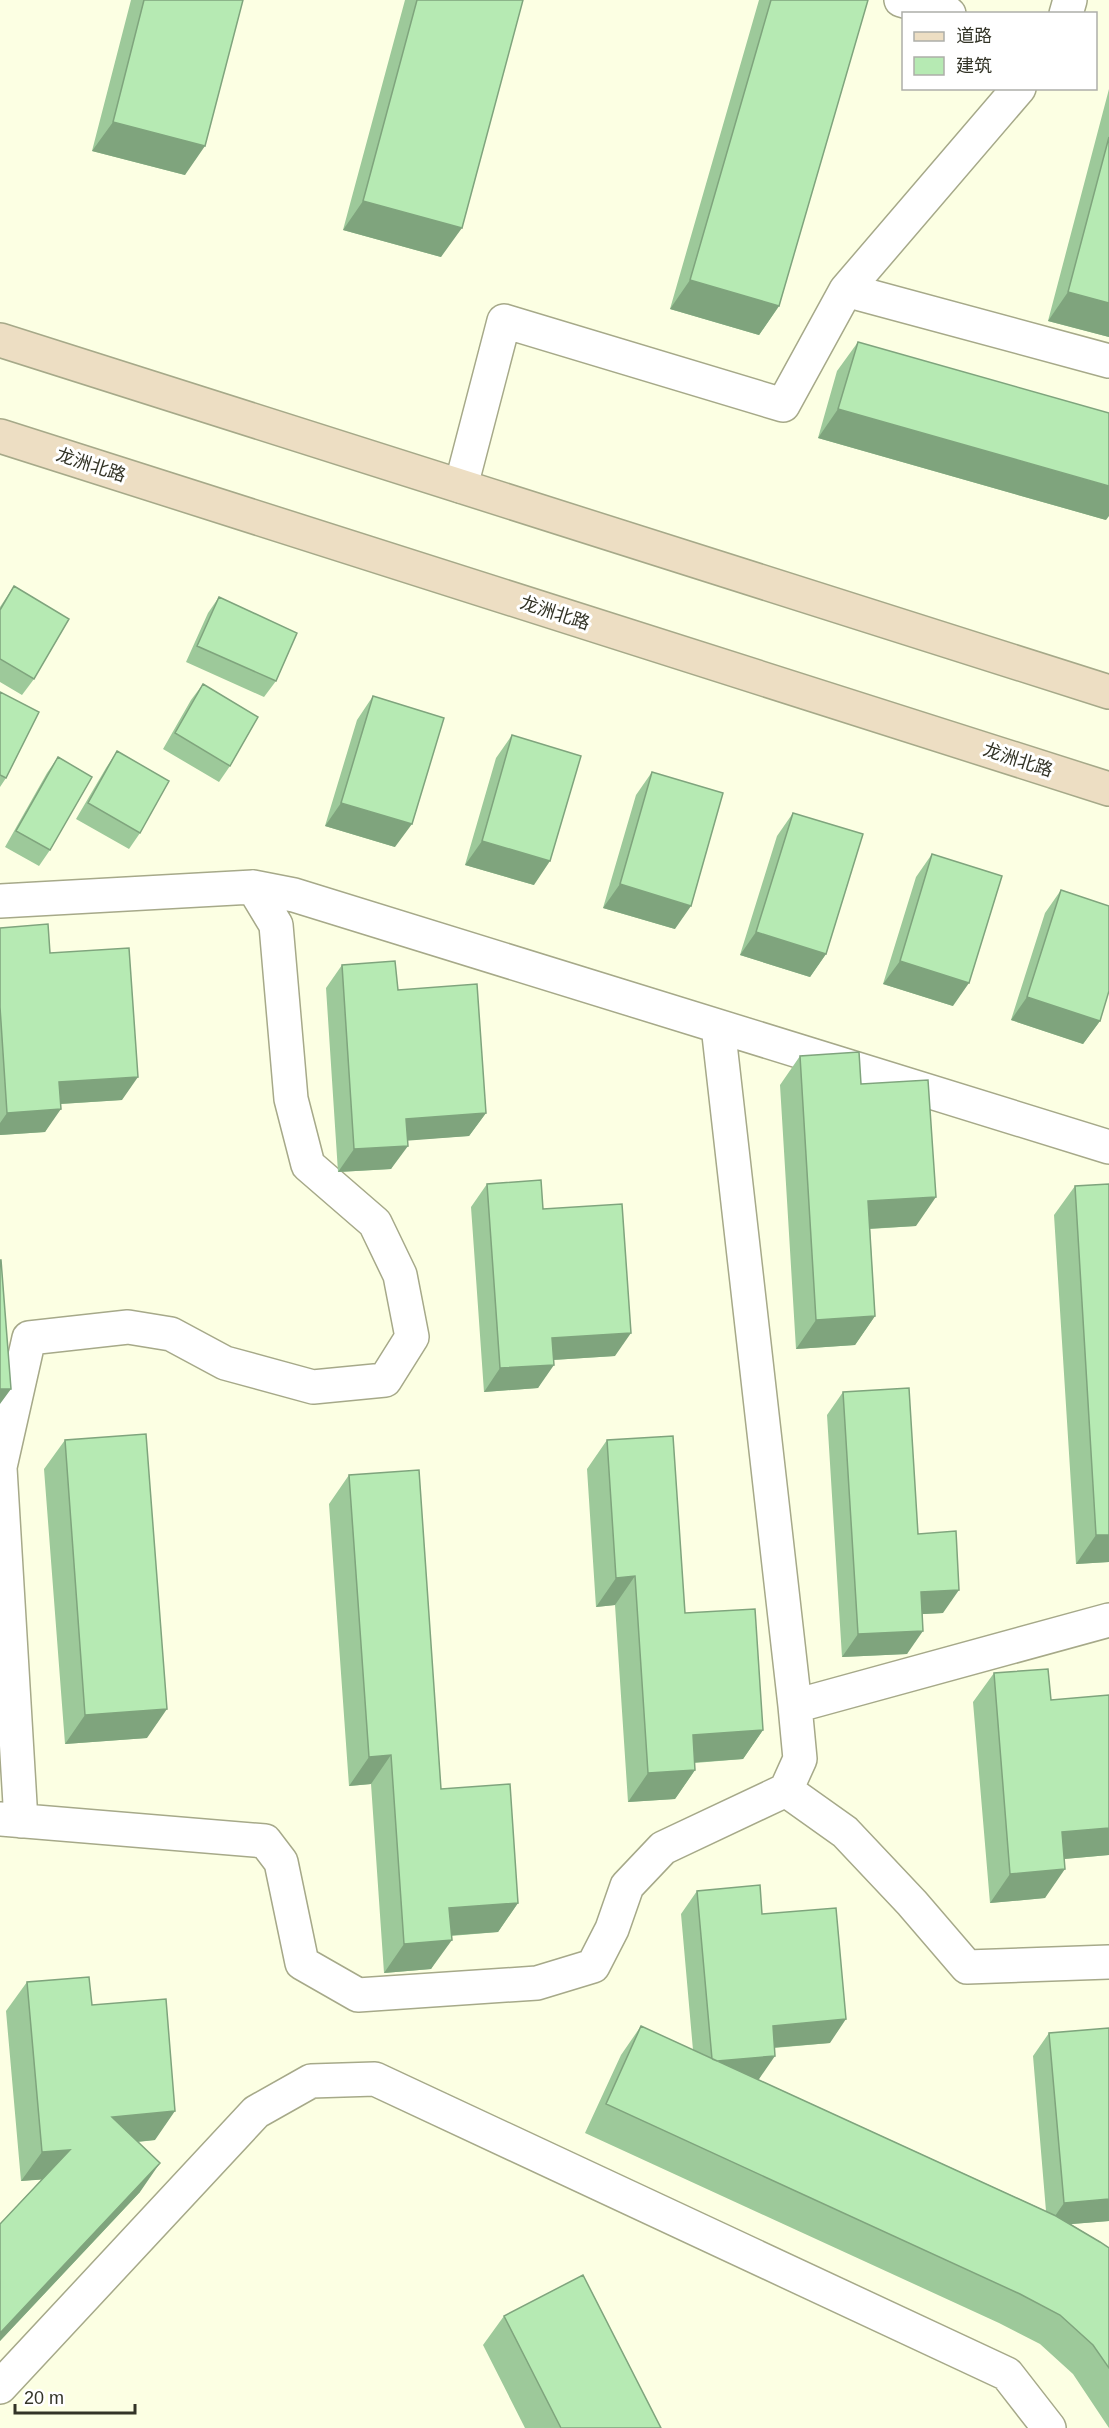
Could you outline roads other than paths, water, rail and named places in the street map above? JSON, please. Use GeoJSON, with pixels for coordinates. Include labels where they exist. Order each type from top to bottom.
{"type":"FeatureCollection","features":[{"type":"Feature","properties":{"kind":"main road"},"geometry":{"type":"LineString","coordinates":[[0,340],[1109,692]]}},
{"type":"Feature","properties":{"kind":"main road","name":"龙洲北路"},"geometry":{"type":"LineString","coordinates":[[0,436],[1109,789]]}},
{"type":"Feature","properties":{"kind":"street"},"geometry":{"type":"LineString","coordinates":[[901,0],[942,12]]}},
{"type":"Feature","properties":{"kind":"street"},"geometry":{"type":"LineString","coordinates":[[461,486],[504,321],[783,405],[846,290],[1017,90]]}},
{"type":"Feature","properties":{"kind":"street"},"geometry":{"type":"LineString","coordinates":[[846,290],[1109,361]]}},
{"type":"Feature","properties":{"kind":"street"},"geometry":{"type":"LineString","coordinates":[[0,901],[253,887],[294,895],[1109,1147]]}},
{"type":"Feature","properties":{"kind":"street"},"geometry":{"type":"LineString","coordinates":[[253,887],[276,925],[291,1099],[308,1165],[375,1223],[400,1275],[412,1337],[385,1380],[313,1387],[225,1363],[171,1334],[128,1327],[29,1338],[0,1468],[11,1820],[265,1841],[281,1862],[303,1963],[358,1995],[537,1983],[593,1966],[612,1929],[627,1887],[663,1848],[786,1790],[800,1759],[718,1026]]}},
{"type":"Feature","properties":{"kind":"street"},"geometry":{"type":"LineString","coordinates":[[795,1706],[1109,1620]]}},
{"type":"Feature","properties":{"kind":"street"},"geometry":{"type":"LineString","coordinates":[[786,1790],[846,1832],[967,1967],[1109,1962]]}},
{"type":"Feature","properties":{"kind":"street"},"geometry":{"type":"LineString","coordinates":[[0,2388],[256,2112],[311,2081],[375,2079],[1006,2374],[1049,2428]]}}]}
